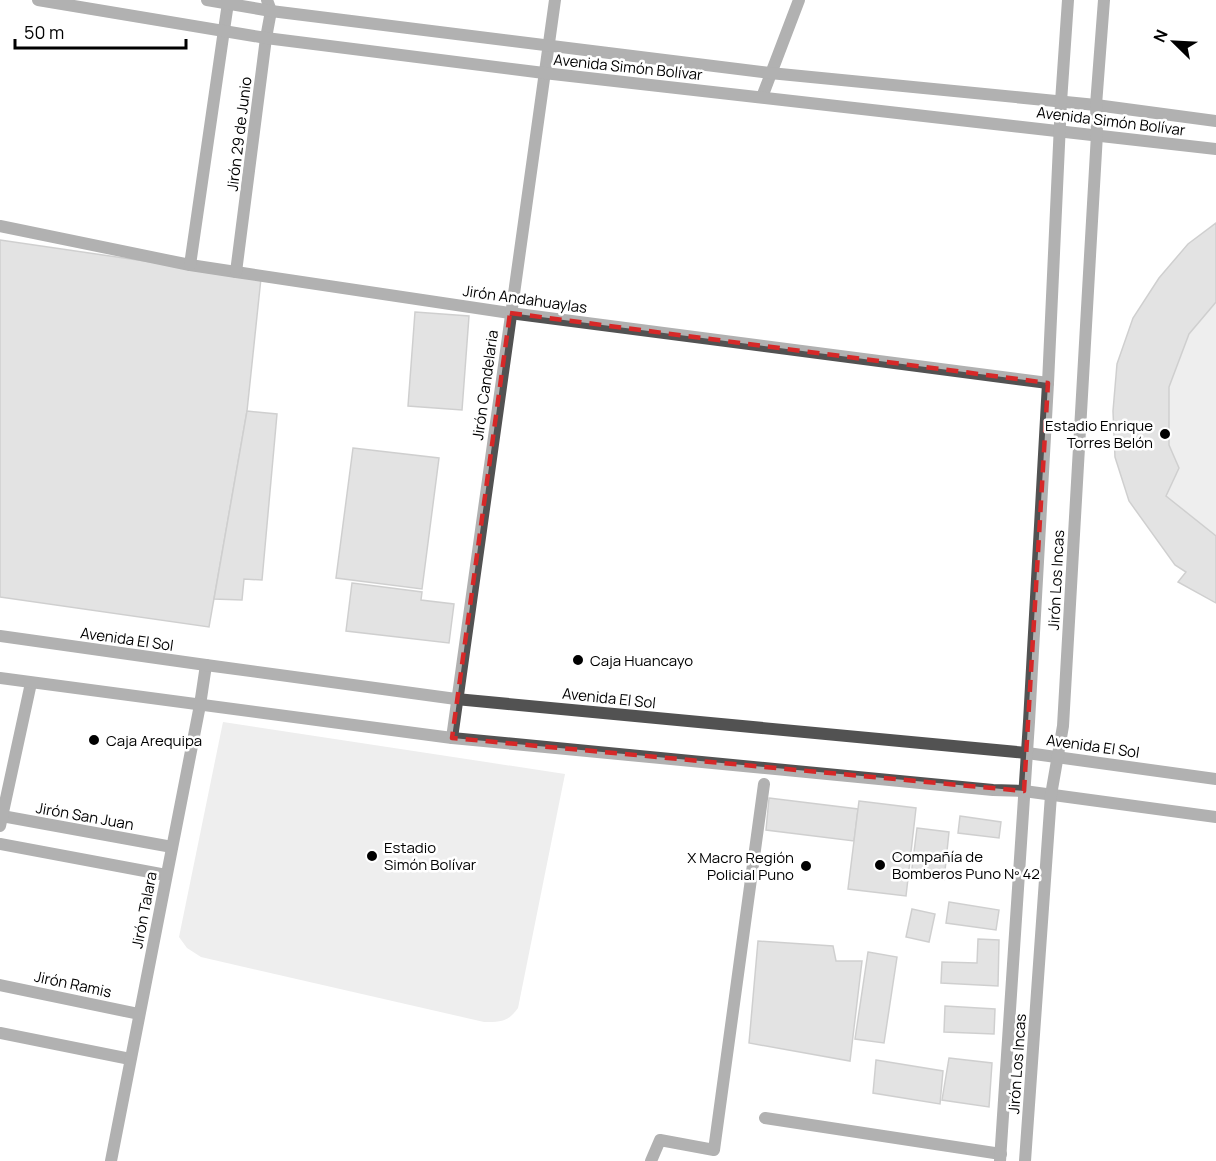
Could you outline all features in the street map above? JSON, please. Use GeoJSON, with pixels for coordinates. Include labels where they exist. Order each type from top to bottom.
{"type":"FeatureCollection","features":[{"type":"Feature","properties":{"kind":"street","name":"Avenida Simón Bolívar"},"geometry":{"type":"LineString","coordinates":[[38,0],[266,38],[544,73],[1216,149]]}},
{"type":"Feature","properties":{"kind":"street","name":"Avenida Simón Bolívar"},"geometry":{"type":"LineString","coordinates":[[207,0],[269,5],[548,46],[770,73],[1096,105],[1216,121]]}},
{"type":"Feature","properties":{"kind":"street","name":"Jirón Candelaria"},"geometry":{"type":"LineString","coordinates":[[452,738],[555,0]]}},
{"type":"Feature","properties":{"kind":"street"},"geometry":{"type":"LineString","coordinates":[[762,97],[799,0]]}},
{"type":"Feature","properties":{"kind":"street","name":"Jirón Los Incas"},"geometry":{"type":"LineString","coordinates":[[1000,1158],[1027,753],[1068,0]]}},
{"type":"Feature","properties":{"kind":"street","name":"Jirón Los Incas"},"geometry":{"type":"LineString","coordinates":[[1025,1161],[1052,795],[1063,726],[1097,134],[1096,105],[1104,0]]}},
{"type":"Feature","properties":{"kind":"street","name":"Jirón 29 de Junio"},"geometry":{"type":"LineString","coordinates":[[190,265],[229,2]]}},
{"type":"Feature","properties":{"kind":"street","name":"Jirón 29 de Junio"},"geometry":{"type":"LineString","coordinates":[[236,272],[269,5]]}},
{"type":"Feature","properties":{"kind":"street","name":"Jirón Andahuaylas"},"geometry":{"type":"LineString","coordinates":[[0,226],[190,265],[236,272],[510,313],[1048,383]]}},
{"type":"Feature","properties":{"kind":"street","name":"Avenida El Sol"},"geometry":{"type":"LineString","coordinates":[[0,636],[456,699],[1027,753],[1216,778]]}},
{"type":"Feature","properties":{"kind":"street","name":"Jirón Talara"},"geometry":{"type":"LineString","coordinates":[[111,1161],[207,665]]}},
{"type":"Feature","properties":{"kind":"street"},"geometry":{"type":"LineString","coordinates":[[0,678],[452,738],[981,789],[1024,791],[1216,817]]}},
{"type":"Feature","properties":{"kind":"street"},"geometry":{"type":"LineString","coordinates":[[1,821],[31,683]]}},
{"type":"Feature","properties":{"kind":"street"},"geometry":{"type":"LineString","coordinates":[[651,1161],[660,1140],[714,1150],[764,784]]}},
{"type":"Feature","properties":{"kind":"street","name":"Jirón San Juan"},"geometry":{"type":"LineString","coordinates":[[1,821],[172,847]]}},
{"type":"Feature","properties":{"kind":"street"},"geometry":{"type":"LineString","coordinates":[[0,844],[166,875]]}},
{"type":"Feature","properties":{"kind":"street","name":"Jirón Ramis"},"geometry":{"type":"LineString","coordinates":[[0,985],[139,1014]]}},
{"type":"Feature","properties":{"kind":"street"},"geometry":{"type":"LineString","coordinates":[[0,1033],[130,1059]]}},
{"type":"Feature","properties":{"kind":"street"},"geometry":{"type":"LineString","coordinates":[[765,1118],[1000,1158]]}},
{"type":"Feature","properties":{"kind":"highlighted area"},"geometry":{"type":"Polygon","coordinates":[[[510,313],[1048,383],[1024,791],[452,738],[510,313]]]}},
{"type":"Feature","properties":{"kind":"shaded area","name":"Estadio Enrique Torres Belón"},"geometry":{"type":"Polygon","coordinates":[[[1216,223],[1216,603],[1178,582],[1186,572],[1175,565],[1129,501],[1115,457],[1117,364],[1133,318],[1159,278],[1188,244],[1216,223]]]}},
{"type":"Feature","properties":{"kind":"shaded area","name":"Estadio Simón Bolívar"},"geometry":{"type":"Polygon","coordinates":[[[223,722],[565,774],[518,1008],[511,1016],[495,1022],[484,1022],[201,957],[187,948],[179,937],[223,722]]]}},
{"type":"Feature","properties":{"kind":"building","name":"Estadio Enrique Torres Belón"},"geometry":{"type":"Polygon","coordinates":[[[1216,223],[1216,302],[1189,334],[1169,387],[1169,445],[1179,468],[1166,496],[1216,536],[1216,603],[1178,582],[1186,572],[1175,565],[1129,501],[1115,457],[1113,411],[1117,364],[1133,318],[1159,278],[1188,244],[1216,223]]]}},
{"type":"Feature","properties":{"kind":"building"},"geometry":{"type":"Polygon","coordinates":[[[0,240],[261,278],[247,411],[209,627],[0,597],[0,240]]]}},
{"type":"Feature","properties":{"kind":"building"},"geometry":{"type":"Polygon","coordinates":[[[415,312],[469,316],[462,410],[408,406],[415,312]]]}},
{"type":"Feature","properties":{"kind":"building"},"geometry":{"type":"Polygon","coordinates":[[[247,411],[277,414],[262,580],[244,579],[242,600],[214,599],[247,411]]]}},
{"type":"Feature","properties":{"kind":"building"},"geometry":{"type":"Polygon","coordinates":[[[353,448],[439,458],[422,589],[336,578],[353,448]]]}},
{"type":"Feature","properties":{"kind":"building"},"geometry":{"type":"Polygon","coordinates":[[[352,583],[422,592],[421,600],[454,604],[449,643],[346,631],[352,583]]]}},
{"type":"Feature","properties":{"kind":"building"},"geometry":{"type":"Polygon","coordinates":[[[769,798],[858,809],[854,841],[766,830],[769,798]]]}},
{"type":"Feature","properties":{"kind":"building","name":"Compañía de Bomberos Puno Nº 42"},"geometry":{"type":"Polygon","coordinates":[[[859,801],[916,808],[906,896],[848,889],[859,801]]]}},
{"type":"Feature","properties":{"kind":"building"},"geometry":{"type":"Polygon","coordinates":[[[960,816],[1001,822],[999,838],[958,833],[960,816]]]}},
{"type":"Feature","properties":{"kind":"building"},"geometry":{"type":"Polygon","coordinates":[[[917,828],[949,832],[944,880],[911,876],[917,828]]]}},
{"type":"Feature","properties":{"kind":"building"},"geometry":{"type":"Polygon","coordinates":[[[949,902],[999,910],[996,930],[946,923],[949,902]]]}},
{"type":"Feature","properties":{"kind":"building"},"geometry":{"type":"Polygon","coordinates":[[[912,909],[935,914],[929,942],[906,937],[912,909]]]}},
{"type":"Feature","properties":{"kind":"building"},"geometry":{"type":"Polygon","coordinates":[[[978,939],[999,940],[998,986],[941,983],[942,962],[977,963],[978,939]]]}},
{"type":"Feature","properties":{"kind":"building"},"geometry":{"type":"Polygon","coordinates":[[[758,941],[833,946],[836,961],[862,961],[850,1061],[749,1043],[758,941]]]}},
{"type":"Feature","properties":{"kind":"building"},"geometry":{"type":"Polygon","coordinates":[[[868,952],[897,957],[884,1043],[855,1039],[868,952]]]}},
{"type":"Feature","properties":{"kind":"building"},"geometry":{"type":"Polygon","coordinates":[[[945,1006],[995,1009],[994,1034],[944,1032],[945,1006]]]}},
{"type":"Feature","properties":{"kind":"building"},"geometry":{"type":"Polygon","coordinates":[[[949,1058],[992,1063],[989,1107],[942,1100],[949,1058]]]}},
{"type":"Feature","properties":{"kind":"building"},"geometry":{"type":"Polygon","coordinates":[[[876,1060],[943,1071],[940,1104],[873,1093],[876,1060]]]}},
{"type":"Feature","properties":{"kind":"place","name":"Estadio Enrique Torres Belón"},"geometry":{"type":"Point","coordinates":[1165,434]}},
{"type":"Feature","properties":{"kind":"place","name":"Caja Huancayo"},"geometry":{"type":"Point","coordinates":[578,660]}},
{"type":"Feature","properties":{"kind":"place","name":"Caja Arequipa"},"geometry":{"type":"Point","coordinates":[94,740]}},
{"type":"Feature","properties":{"kind":"place","name":"Estadio Simón Bolívar"},"geometry":{"type":"Point","coordinates":[372,856]}},
{"type":"Feature","properties":{"kind":"place","name":"Compañía de Bomberos Puno Nº 42"},"geometry":{"type":"Point","coordinates":[880,865]}},
{"type":"Feature","properties":{"kind":"place","name":"X Macro Región Policial Puno"},"geometry":{"type":"Point","coordinates":[806,866]}}]}
